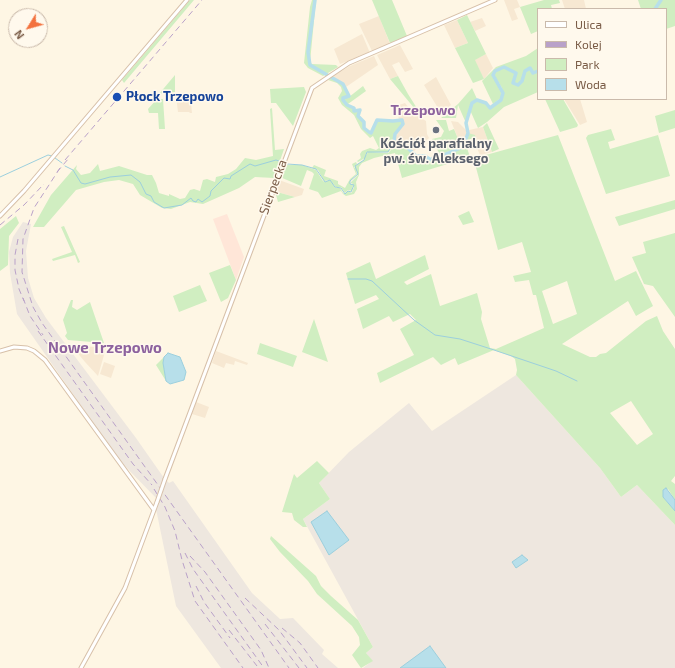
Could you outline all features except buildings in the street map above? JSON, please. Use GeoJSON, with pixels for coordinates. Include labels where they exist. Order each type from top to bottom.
{"type":"FeatureCollection","features":[{"type":"Feature","properties":{"kind":"street"},"geometry":{"type":"LineString","coordinates":[[0,216],[52,159],[187,0]]}},
{"type":"Feature","properties":{"kind":"street","name":"Sierpecka"},"geometry":{"type":"LineString","coordinates":[[82,668],[125,588],[309,93],[315,85],[349,63],[495,0]]}},
{"type":"Feature","properties":{"kind":"street"},"geometry":{"type":"LineString","coordinates":[[0,351],[21,347],[34,351],[45,360],[154,510]]}},
{"type":"Feature","properties":{"kind":"shaded area"},"geometry":{"type":"Polygon","coordinates":[[[504,0],[517,0],[520,7],[514,9],[518,19],[512,21],[504,0]]]}},
{"type":"Feature","properties":{"kind":"shaded area"},"geometry":{"type":"Polygon","coordinates":[[[562,0],[584,0],[586,8],[565,8],[562,0]]]}},
{"type":"Feature","properties":{"kind":"shaded area"},"geometry":{"type":"Polygon","coordinates":[[[379,16],[390,44],[372,51],[359,24],[379,16]]]}},
{"type":"Feature","properties":{"kind":"shaded area"},"geometry":{"type":"Polygon","coordinates":[[[482,18],[486,26],[475,31],[470,22],[482,18]]]}},
{"type":"Feature","properties":{"kind":"shaded area"},"geometry":{"type":"Polygon","coordinates":[[[457,20],[468,43],[455,48],[444,25],[457,20]]]}},
{"type":"Feature","properties":{"kind":"shaded area"},"geometry":{"type":"Polygon","coordinates":[[[362,34],[370,53],[340,64],[334,49],[362,34]]]}},
{"type":"Feature","properties":{"kind":"shaded area"},"geometry":{"type":"Polygon","coordinates":[[[400,45],[413,69],[405,72],[399,62],[392,65],[398,76],[390,79],[377,55],[400,45]]]}},
{"type":"Feature","properties":{"kind":"shaded area"},"geometry":{"type":"Polygon","coordinates":[[[486,54],[493,68],[484,79],[474,60],[486,54]]]}},
{"type":"Feature","properties":{"kind":"shaded area"},"geometry":{"type":"Polygon","coordinates":[[[374,56],[378,65],[346,87],[333,76],[350,66],[374,56]]]}},
{"type":"Feature","properties":{"kind":"shaded area"},"geometry":{"type":"Polygon","coordinates":[[[436,77],[451,105],[441,113],[424,85],[436,77]]]}},
{"type":"Feature","properties":{"kind":"shaded area"},"geometry":{"type":"Polygon","coordinates":[[[190,95],[192,113],[178,112],[176,96],[190,95]]]}},
{"type":"Feature","properties":{"kind":"shaded area"},"geometry":{"type":"Polygon","coordinates":[[[565,100],[580,100],[587,122],[580,125],[565,100]]]}},
{"type":"Feature","properties":{"kind":"shaded area"},"geometry":{"type":"Polygon","coordinates":[[[405,103],[413,113],[426,121],[427,134],[429,138],[412,153],[404,144],[398,146],[394,141],[398,130],[404,122],[402,119],[399,120],[396,106],[405,103]]]}},
{"type":"Feature","properties":{"kind":"shaded area"},"geometry":{"type":"Polygon","coordinates":[[[451,121],[458,122],[467,131],[463,146],[461,146],[451,121]]]}},
{"type":"Feature","properties":{"kind":"shaded area"},"geometry":{"type":"Polygon","coordinates":[[[483,127],[492,152],[480,155],[473,139],[476,138],[468,133],[469,130],[483,127]]]}},
{"type":"Feature","properties":{"kind":"shaded area"},"geometry":{"type":"Polygon","coordinates":[[[279,180],[304,189],[302,195],[295,197],[277,192],[275,188],[279,180]]]}},
{"type":"Feature","properties":{"kind":"shaded area"},"geometry":{"type":"Polygon","coordinates":[[[227,214],[244,257],[236,280],[213,219],[227,214]]]}},
{"type":"Feature","properties":{"kind":"shaded area"},"geometry":{"type":"Polygon","coordinates":[[[23,222],[31,224],[26,251],[28,278],[34,298],[46,318],[136,438],[164,478],[169,483],[173,481],[252,593],[280,619],[293,618],[324,650],[322,654],[338,668],[221,668],[176,606],[156,509],[159,501],[119,460],[17,314],[10,273],[9,252],[13,237],[23,222]]]}},
{"type":"Feature","properties":{"kind":"shaded area"},"geometry":{"type":"Polygon","coordinates":[[[71,345],[106,348],[98,376],[85,362],[71,345]]]}},
{"type":"Feature","properties":{"kind":"shaded area"},"geometry":{"type":"Polygon","coordinates":[[[216,351],[248,363],[247,365],[235,361],[234,365],[226,363],[224,368],[212,363],[216,351]]]}},
{"type":"Feature","properties":{"kind":"shaded area"},"geometry":{"type":"Polygon","coordinates":[[[104,362],[115,366],[111,378],[100,374],[104,362]]]}},
{"type":"Feature","properties":{"kind":"shaded area"},"geometry":{"type":"Polygon","coordinates":[[[516,375],[600,468],[621,497],[637,485],[675,525],[675,668],[363,668],[372,661],[366,653],[373,647],[303,519],[330,499],[319,483],[349,452],[409,403],[432,431],[516,375]]]}},
{"type":"Feature","properties":{"kind":"shaded area"},"geometry":{"type":"Polygon","coordinates":[[[196,402],[209,407],[205,418],[192,414],[196,402]]]}},
{"type":"Feature","properties":{"kind":"green space"},"geometry":{"type":"Polygon","coordinates":[[[190,0],[194,0],[124,83],[122,80],[190,0]]]}},
{"type":"Feature","properties":{"kind":"green space"},"geometry":{"type":"Polygon","coordinates":[[[312,0],[316,0],[310,62],[312,64],[336,65],[338,67],[323,76],[308,68],[304,63],[312,0]]]}},
{"type":"Feature","properties":{"kind":"green space"},"geometry":{"type":"Polygon","coordinates":[[[372,0],[392,0],[407,36],[390,43],[372,0]]]}},
{"type":"Feature","properties":{"kind":"green space"},"geometry":{"type":"Polygon","coordinates":[[[544,0],[559,0],[560,3],[551,5],[552,8],[537,8],[537,31],[531,34],[520,7],[544,0]]]}},
{"type":"Feature","properties":{"kind":"green space"},"geometry":{"type":"Polygon","coordinates":[[[638,0],[675,0],[675,26],[667,29],[667,8],[641,8],[638,0]]]}},
{"type":"Feature","properties":{"kind":"green space"},"geometry":{"type":"Polygon","coordinates":[[[467,15],[486,54],[475,60],[484,79],[473,83],[455,48],[468,43],[457,20],[467,15]]]}},
{"type":"Feature","properties":{"kind":"green space"},"geometry":{"type":"Polygon","coordinates":[[[537,49],[537,72],[533,73],[530,68],[525,70],[522,82],[516,84],[514,82],[516,73],[503,67],[497,69],[492,75],[501,88],[501,98],[493,104],[482,81],[496,67],[526,56],[537,49]]]}},
{"type":"Feature","properties":{"kind":"green space"},"geometry":{"type":"Polygon","coordinates":[[[504,68],[515,73],[513,83],[518,85],[523,81],[526,71],[530,69],[533,74],[537,72],[537,92],[504,107],[478,128],[470,110],[473,103],[477,100],[485,103],[490,108],[502,100],[503,97],[502,88],[494,75],[495,72],[504,68]]]}},
{"type":"Feature","properties":{"kind":"green space"},"geometry":{"type":"Polygon","coordinates":[[[175,75],[175,92],[159,94],[175,75]]]}},
{"type":"Feature","properties":{"kind":"green space"},"geometry":{"type":"Polygon","coordinates":[[[398,76],[408,94],[420,113],[390,79],[398,76]]]}},
{"type":"Feature","properties":{"kind":"green space"},"geometry":{"type":"Polygon","coordinates":[[[331,78],[342,84],[348,96],[343,97],[342,100],[354,109],[353,111],[360,110],[358,116],[363,123],[363,128],[369,133],[372,133],[377,120],[394,122],[401,120],[404,122],[394,134],[391,149],[388,152],[371,152],[388,153],[391,150],[393,142],[398,147],[402,144],[406,146],[415,157],[425,156],[432,161],[436,156],[441,157],[463,148],[468,133],[475,135],[476,139],[470,139],[466,145],[470,157],[402,178],[395,153],[374,158],[362,163],[359,167],[359,175],[356,182],[357,189],[354,194],[346,196],[343,194],[341,191],[322,198],[318,192],[309,189],[314,174],[307,170],[301,186],[280,177],[285,165],[302,165],[316,170],[323,181],[325,182],[330,180],[324,181],[318,170],[312,168],[314,165],[326,170],[324,176],[338,181],[338,184],[345,188],[350,179],[356,174],[352,164],[356,162],[357,164],[355,166],[365,158],[358,162],[357,161],[361,158],[360,154],[362,151],[370,148],[376,150],[379,148],[373,136],[370,138],[361,129],[354,115],[342,105],[338,98],[342,91],[341,87],[337,83],[328,80],[331,78]],[[356,168],[357,174],[350,181],[350,184],[353,185],[352,191],[348,190],[345,193],[341,187],[336,187],[330,180],[336,188],[340,188],[343,193],[345,194],[348,191],[351,193],[352,192],[354,187],[353,184],[351,182],[358,175],[356,168]]]}},
{"type":"Feature","properties":{"kind":"green space"},"geometry":{"type":"Polygon","coordinates":[[[363,86],[366,91],[348,104],[345,103],[343,98],[349,97],[363,86]]]}},
{"type":"Feature","properties":{"kind":"green space"},"geometry":{"type":"Polygon","coordinates":[[[304,87],[306,92],[293,126],[276,103],[271,103],[270,89],[304,87]]]}},
{"type":"Feature","properties":{"kind":"green space"},"geometry":{"type":"Polygon","coordinates":[[[472,88],[477,99],[472,103],[466,123],[458,105],[456,118],[441,118],[458,104],[472,88]]]}},
{"type":"Feature","properties":{"kind":"green space"},"geometry":{"type":"Polygon","coordinates":[[[157,99],[163,99],[165,129],[159,129],[158,113],[149,113],[148,109],[157,99]]]}},
{"type":"Feature","properties":{"kind":"green space"},"geometry":{"type":"Polygon","coordinates":[[[545,100],[564,100],[578,125],[577,127],[560,132],[545,100]]]}},
{"type":"Feature","properties":{"kind":"green space"},"geometry":{"type":"Polygon","coordinates":[[[272,108],[275,150],[284,149],[274,178],[255,177],[239,188],[203,204],[190,202],[171,209],[162,208],[140,195],[133,184],[119,180],[104,182],[76,190],[44,227],[33,227],[51,195],[77,165],[76,169],[81,175],[90,173],[98,164],[100,171],[119,166],[147,175],[152,175],[159,193],[169,196],[169,194],[180,199],[185,198],[190,190],[194,189],[200,191],[203,180],[207,179],[215,182],[216,177],[228,174],[236,169],[245,158],[256,160],[273,156],[270,109],[272,108]]]}},
{"type":"Feature","properties":{"kind":"green space"},"geometry":{"type":"Polygon","coordinates":[[[675,110],[675,128],[659,133],[655,116],[675,110]]]}},
{"type":"Feature","properties":{"kind":"green space"},"geometry":{"type":"Polygon","coordinates":[[[436,120],[446,120],[449,131],[454,129],[461,146],[440,155],[432,139],[441,137],[444,131],[436,120]]]}},
{"type":"Feature","properties":{"kind":"green space"},"geometry":{"type":"Polygon","coordinates":[[[487,123],[499,149],[492,152],[483,127],[487,123]]]}},
{"type":"Feature","properties":{"kind":"green space"},"geometry":{"type":"Polygon","coordinates":[[[611,129],[615,140],[608,142],[610,149],[658,135],[670,176],[606,194],[586,138],[588,135],[611,129]]]}},
{"type":"Feature","properties":{"kind":"green space"},"geometry":{"type":"Polygon","coordinates":[[[558,135],[615,281],[636,271],[653,306],[636,316],[628,301],[562,344],[590,357],[596,357],[600,354],[606,353],[646,321],[657,316],[663,331],[675,349],[675,476],[671,481],[675,484],[675,500],[668,489],[664,492],[663,497],[675,511],[675,525],[637,485],[621,497],[600,468],[516,375],[517,370],[515,359],[511,356],[494,350],[458,365],[455,358],[441,365],[433,357],[380,383],[377,373],[414,355],[400,329],[416,320],[410,314],[393,322],[389,316],[363,329],[357,309],[379,299],[376,295],[355,304],[346,273],[370,262],[376,279],[425,255],[429,269],[404,282],[407,285],[431,274],[440,306],[477,293],[482,312],[481,319],[490,348],[496,349],[544,328],[536,295],[533,295],[529,280],[515,282],[513,276],[531,272],[522,242],[498,250],[474,160],[475,158],[558,135]],[[567,281],[542,291],[553,324],[577,314],[567,281]],[[631,401],[610,413],[637,445],[653,434],[631,401]]]}},
{"type":"Feature","properties":{"kind":"green space"},"geometry":{"type":"Polygon","coordinates":[[[275,188],[277,192],[295,197],[278,202],[275,188]]]}},
{"type":"Feature","properties":{"kind":"green space"},"geometry":{"type":"Polygon","coordinates":[[[675,200],[675,209],[619,226],[615,217],[675,200]]]}},
{"type":"Feature","properties":{"kind":"green space"},"geometry":{"type":"Polygon","coordinates":[[[469,211],[474,222],[463,225],[458,216],[469,211]]]}},
{"type":"Feature","properties":{"kind":"green space"},"geometry":{"type":"Polygon","coordinates":[[[16,216],[19,223],[9,236],[8,265],[0,271],[0,229],[16,216]]]}},
{"type":"Feature","properties":{"kind":"green space"},"geometry":{"type":"Polygon","coordinates":[[[64,226],[80,262],[78,263],[75,255],[53,261],[52,259],[72,252],[61,227],[64,226]]]}},
{"type":"Feature","properties":{"kind":"green space"},"geometry":{"type":"Polygon","coordinates":[[[675,233],[675,317],[653,286],[644,284],[632,257],[646,253],[643,242],[675,233]]]}},
{"type":"Feature","properties":{"kind":"green space"},"geometry":{"type":"Polygon","coordinates":[[[230,265],[236,280],[228,298],[221,302],[209,273],[230,265]]]}},
{"type":"Feature","properties":{"kind":"green space"},"geometry":{"type":"Polygon","coordinates":[[[200,285],[207,301],[179,312],[173,296],[200,285]]]}},
{"type":"Feature","properties":{"kind":"green space"},"geometry":{"type":"Polygon","coordinates":[[[71,300],[73,300],[72,307],[77,310],[90,302],[104,343],[68,340],[65,336],[67,333],[63,320],[71,300]]]}},
{"type":"Feature","properties":{"kind":"green space"},"geometry":{"type":"Polygon","coordinates":[[[314,319],[318,331],[328,362],[302,352],[314,319]]]}},
{"type":"Feature","properties":{"kind":"green space"},"geometry":{"type":"Polygon","coordinates":[[[260,343],[297,356],[293,367],[257,354],[260,343]]]}},
{"type":"Feature","properties":{"kind":"green space"},"geometry":{"type":"Polygon","coordinates":[[[164,357],[163,363],[166,381],[156,365],[164,357]]]}},
{"type":"Feature","properties":{"kind":"green space"},"geometry":{"type":"Polygon","coordinates":[[[317,461],[329,473],[319,483],[330,499],[303,519],[307,527],[303,527],[294,520],[292,513],[282,512],[294,474],[297,478],[317,461]]]}},
{"type":"Feature","properties":{"kind":"green space"},"geometry":{"type":"Polygon","coordinates":[[[271,536],[316,576],[321,586],[358,620],[373,647],[366,653],[373,661],[361,668],[352,655],[360,645],[359,637],[352,626],[317,594],[308,581],[280,552],[270,539],[271,536]]]}},
{"type":"Feature","properties":{"kind":"water"},"geometry":{"type":"Polygon","coordinates":[[[168,353],[180,357],[186,372],[184,380],[170,384],[166,381],[163,363],[164,357],[168,353]]]}},
{"type":"Feature","properties":{"kind":"water"},"geometry":{"type":"Polygon","coordinates":[[[666,488],[675,500],[675,511],[663,497],[663,490],[666,488]]]}},
{"type":"Feature","properties":{"kind":"water"},"geometry":{"type":"Polygon","coordinates":[[[327,511],[349,540],[329,555],[311,522],[327,511]]]}},
{"type":"Feature","properties":{"kind":"water"},"geometry":{"type":"Polygon","coordinates":[[[522,555],[528,560],[516,568],[512,562],[522,555]]]}},
{"type":"Feature","properties":{"kind":"water"},"geometry":{"type":"Polygon","coordinates":[[[430,646],[446,668],[400,668],[430,646]]]}},
{"type":"Feature","properties":{"kind":"waterway"},"geometry":{"type":"LineString","coordinates":[[315,0],[308,52],[310,65],[343,84],[349,96],[343,98],[343,100],[347,105],[354,108],[354,111],[360,110],[358,116],[364,122],[364,128],[369,132],[371,133],[377,120],[402,120],[403,124],[395,134],[394,141],[398,147],[402,144],[416,156],[425,156],[431,160],[435,156],[441,156],[463,147],[468,133],[466,123],[472,103],[477,100],[486,103],[490,108],[501,100],[503,93],[493,75],[495,71],[504,67],[516,73],[513,83],[518,85],[522,81],[525,71],[530,68],[533,73],[537,71]]}},
{"type":"Feature","properties":{"kind":"waterway"},"geometry":{"type":"LineString","coordinates":[[656,8],[661,0]]}},
{"type":"Feature","properties":{"kind":"waterway"},"geometry":{"type":"LineString","coordinates":[[65,166],[73,170],[81,183],[85,184],[110,177],[131,175],[140,182],[146,194],[151,196],[154,202],[164,208],[182,205],[191,198],[193,201],[196,202],[198,199],[202,202],[210,196],[211,191],[224,178],[230,179],[231,176],[250,164],[255,166],[276,160],[287,164],[302,165],[316,169],[325,182],[330,180],[335,187],[341,188],[345,194],[348,191],[351,192],[354,185],[350,184],[350,181],[358,174],[355,166],[364,160],[367,152],[388,152],[394,141]]}},
{"type":"Feature","properties":{"kind":"waterway"},"geometry":{"type":"LineString","coordinates":[[0,177],[48,155],[52,156]]}},
{"type":"Feature","properties":{"kind":"waterway"},"geometry":{"type":"LineString","coordinates":[[55,158],[62,163]]}},
{"type":"Feature","properties":{"kind":"waterway"},"geometry":{"type":"LineString","coordinates":[[348,279],[366,279],[372,281],[414,320],[435,335],[460,339],[491,349],[556,371],[577,381]]}},
{"type":"Feature","properties":{"kind":"railway"},"geometry":{"type":"LineString","coordinates":[[65,160],[202,0]]}},
{"type":"Feature","properties":{"kind":"railway"},"geometry":{"type":"LineString","coordinates":[[57,172],[69,158]]}},
{"type":"Feature","properties":{"kind":"railway"},"geometry":{"type":"LineString","coordinates":[[60,168],[34,208],[23,239],[22,272],[33,307],[42,323],[289,668]]}},
{"type":"Feature","properties":{"kind":"railway"},"geometry":{"type":"LineString","coordinates":[[0,225],[24,205],[44,184]]}},
{"type":"Feature","properties":{"kind":"railway"},"geometry":{"type":"LineString","coordinates":[[18,239],[15,255],[15,270],[19,289],[24,301]]}},
{"type":"Feature","properties":{"kind":"railway"},"geometry":{"type":"LineString","coordinates":[[23,298],[30,316],[43,335]]}},
{"type":"Feature","properties":{"kind":"railway"},"geometry":{"type":"LineString","coordinates":[[38,331],[133,464],[152,485]]}},
{"type":"Feature","properties":{"kind":"railway"},"geometry":{"type":"LineString","coordinates":[[154,489],[165,507],[175,531],[182,560],[195,601],[243,668]]}},
{"type":"Feature","properties":{"kind":"railway"},"geometry":{"type":"LineString","coordinates":[[185,553],[193,569],[264,668]]}},
{"type":"Feature","properties":{"kind":"railway"},"geometry":{"type":"LineString","coordinates":[[190,556],[205,572],[261,650],[269,668]]}},
{"type":"Feature","properties":{"kind":"railway"},"geometry":{"type":"LineString","coordinates":[[196,586],[204,602],[230,638]]}},
{"type":"Feature","properties":{"kind":"railway"},"geometry":{"type":"LineString","coordinates":[[245,598],[279,630],[307,668]]}},
{"type":"Feature","properties":{"kind":"railway"},"geometry":{"type":"LineString","coordinates":[[265,624],[299,668]]}},
{"type":"Feature","properties":{"kind":"railway"},"geometry":{"type":"LineString","coordinates":[[282,628],[300,643],[318,668]]}},
{"type":"Feature","properties":{"kind":"railway"},"geometry":{"type":"LineString","coordinates":[[229,630],[257,666]]}},
{"type":"Feature","properties":{"kind":"place","name":"Płock Trzepowo"},"geometry":{"type":"Point","coordinates":[117,97]}},
{"type":"Feature","properties":{"kind":"place","name":"Kościół parafialny pw. św. Aleksego"},"geometry":{"type":"Point","coordinates":[436,130]}},
{"type":"Feature","properties":{"kind":"district","name":"Trzepowo"},"geometry":{"type":"Point","coordinates":[423,110]}},
{"type":"Feature","properties":{"kind":"district","name":"Nowe Trzepowo"},"geometry":{"type":"Point","coordinates":[105,348]}}]}
